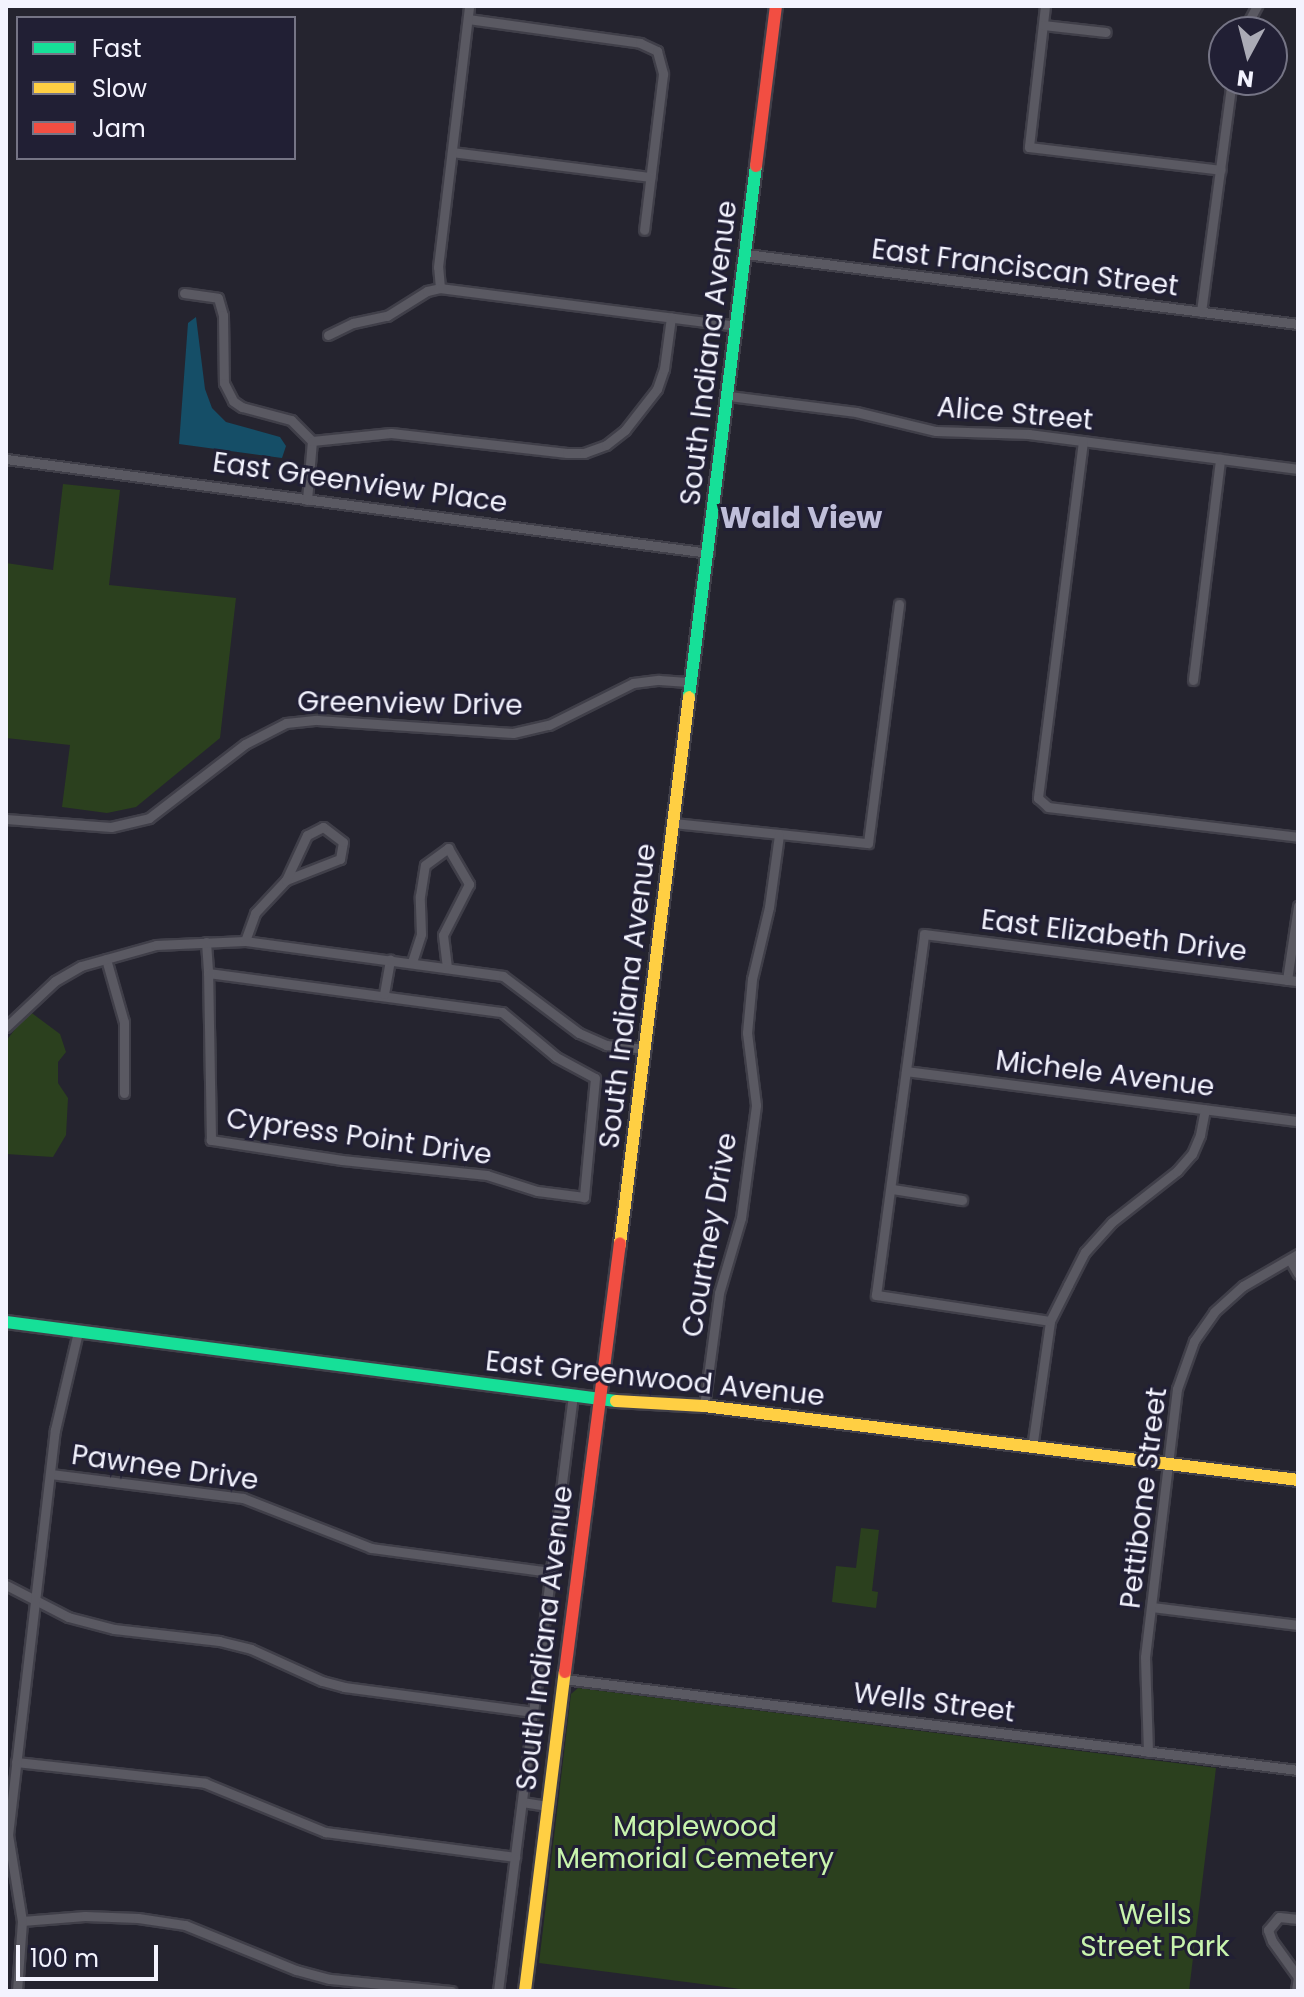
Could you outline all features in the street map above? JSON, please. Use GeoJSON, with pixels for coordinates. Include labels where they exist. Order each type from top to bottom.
{"type":"FeatureCollection","features":[{"type":"Feature","properties":{"kind":"main road","name":"South Indiana Avenue"},"geometry":{"type":"LineString","coordinates":[[525,1991],[776,6]]}},
{"type":"Feature","properties":{"kind":"main road","name":"East Greenwood Avenue"},"geometry":{"type":"LineString","coordinates":[[6,1322],[573,1395],[704,1406],[1298,1480]]}},
{"type":"Feature","properties":{"kind":"street"},"geometry":{"type":"LineString","coordinates":[[440,288],[438,267],[469,6]]}},
{"type":"Feature","properties":{"kind":"street"},"geometry":{"type":"LineString","coordinates":[[1045,6],[1029,147],[1221,170]]}},
{"type":"Feature","properties":{"kind":"street"},"geometry":{"type":"LineString","coordinates":[[468,19],[640,43],[657,51],[663,74],[644,230]]}},
{"type":"Feature","properties":{"kind":"street"},"geometry":{"type":"LineString","coordinates":[[1043,25],[1106,32]]}},
{"type":"Feature","properties":{"kind":"street"},"geometry":{"type":"LineString","coordinates":[[1201,312],[1230,96]]}},
{"type":"Feature","properties":{"kind":"street"},"geometry":{"type":"LineString","coordinates":[[452,152],[650,177]]}},
{"type":"Feature","properties":{"kind":"street","name":"East Franciscan Street"},"geometry":{"type":"LineString","coordinates":[[746,254],[1298,324]]}},
{"type":"Feature","properties":{"kind":"street"},"geometry":{"type":"LineString","coordinates":[[328,335],[353,323],[387,316],[427,291],[440,288],[737,326]]}},
{"type":"Feature","properties":{"kind":"street"},"geometry":{"type":"LineString","coordinates":[[184,293],[218,298],[223,315],[224,383],[233,401],[242,407],[291,420],[312,441],[307,500]]}},
{"type":"Feature","properties":{"kind":"street"},"geometry":{"type":"LineString","coordinates":[[312,441],[406,433],[567,453],[592,451],[619,435],[653,396],[664,369],[671,317]]}},
{"type":"Feature","properties":{"kind":"street","name":"Alice Street"},"geometry":{"type":"LineString","coordinates":[[729,396],[856,412],[953,433],[1017,433],[1298,469]]}},
{"type":"Feature","properties":{"kind":"street"},"geometry":{"type":"LineString","coordinates":[[1083,441],[1038,798],[1048,807],[1298,837]]}},
{"type":"Feature","properties":{"kind":"street","name":"East Greenview Place"},"geometry":{"type":"LineString","coordinates":[[6,459],[709,553]]}},
{"type":"Feature","properties":{"kind":"street"},"geometry":{"type":"LineString","coordinates":[[1193,680],[1220,459]]}},
{"type":"Feature","properties":{"kind":"street"},"geometry":{"type":"LineString","coordinates":[[673,823],[862,845],[868,843],[899,604]]}},
{"type":"Feature","properties":{"kind":"street","name":"Greenview Drive"},"geometry":{"type":"LineString","coordinates":[[6,820],[111,827],[149,818],[245,744],[286,723],[317,720],[513,733],[549,725],[633,683],[659,680],[691,682]]}},
{"type":"Feature","properties":{"kind":"street"},"geometry":{"type":"LineString","coordinates":[[245,941],[255,913],[286,880],[307,835],[323,827],[343,842],[340,859],[286,880]]}},
{"type":"Feature","properties":{"kind":"street","name":"Courtney Drive"},"geometry":{"type":"LineString","coordinates":[[704,1406],[719,1293],[741,1218],[756,1105],[747,1033],[752,979],[769,907],[779,835]]}},
{"type":"Feature","properties":{"kind":"street"},"geometry":{"type":"LineString","coordinates":[[412,962],[421,934],[420,896],[425,865],[448,848],[469,884],[443,935],[447,967]]}},
{"type":"Feature","properties":{"kind":"street"},"geometry":{"type":"LineString","coordinates":[[1287,980],[1298,906]]}},
{"type":"Feature","properties":{"kind":"street","name":"East Elizabeth Drive"},"geometry":{"type":"LineString","coordinates":[[906,1071],[924,934],[1298,981]]}},
{"type":"Feature","properties":{"kind":"street"},"geometry":{"type":"LineString","coordinates":[[7,1022],[55,981],[81,966],[156,945],[245,941],[503,976],[579,1033],[606,1045],[646,1049]]}},
{"type":"Feature","properties":{"kind":"street"},"geometry":{"type":"LineString","coordinates":[[206,942],[208,973]]}},
{"type":"Feature","properties":{"kind":"street"},"geometry":{"type":"LineString","coordinates":[[106,959],[124,1022],[124,1093]]}},
{"type":"Feature","properties":{"kind":"street"},"geometry":{"type":"LineString","coordinates":[[384,994],[390,960]]}},
{"type":"Feature","properties":{"kind":"street","name":"Cypress Point Drive"},"geometry":{"type":"LineString","coordinates":[[208,973],[384,994],[502,1012],[556,1057],[595,1078],[584,1197],[537,1191],[487,1175],[342,1160],[211,1140],[208,973]]}},
{"type":"Feature","properties":{"kind":"street"},"geometry":{"type":"LineString","coordinates":[[906,1071],[876,1295],[1050,1321]]}},
{"type":"Feature","properties":{"kind":"street","name":"Michele Avenue"},"geometry":{"type":"LineString","coordinates":[[906,1071],[1298,1121]]}},
{"type":"Feature","properties":{"kind":"street"},"geometry":{"type":"LineString","coordinates":[[1032,1448],[1050,1321],[1085,1252],[1112,1222],[1177,1171],[1192,1154],[1200,1135],[1205,1109]]}},
{"type":"Feature","properties":{"kind":"street"},"geometry":{"type":"LineString","coordinates":[[892,1189],[962,1200]]}},
{"type":"Feature","properties":{"kind":"street"},"geometry":{"type":"LineString","coordinates":[[1294,1257],[1298,1274]]}},
{"type":"Feature","properties":{"kind":"street","name":"Pettibone Street"},"geometry":{"type":"LineString","coordinates":[[1148,1752],[1145,1657],[1177,1389],[1194,1341],[1214,1312],[1243,1286],[1294,1257]]}},
{"type":"Feature","properties":{"kind":"street"},"geometry":{"type":"LineString","coordinates":[[17,1991],[22,1921],[8,1835],[55,1430],[78,1332]]}},
{"type":"Feature","properties":{"kind":"street"},"geometry":{"type":"LineString","coordinates":[[498,1991],[573,1395]]}},
{"type":"Feature","properties":{"kind":"street","name":"Pawnee Drive"},"geometry":{"type":"LineString","coordinates":[[51,1474],[243,1498],[371,1548],[551,1572]]}},
{"type":"Feature","properties":{"kind":"street"},"geometry":{"type":"LineString","coordinates":[[6,1585],[36,1602],[91,1624],[251,1649],[322,1681],[344,1687],[533,1712]]}},
{"type":"Feature","properties":{"kind":"street"},"geometry":{"type":"LineString","coordinates":[[1152,1607],[1298,1625]]}},
{"type":"Feature","properties":{"kind":"street","name":"Wells Street"},"geometry":{"type":"LineString","coordinates":[[564,1679],[1298,1770]]}},
{"type":"Feature","properties":{"kind":"street"},"geometry":{"type":"LineString","coordinates":[[16,1762],[205,1783],[325,1832],[515,1857]]}},
{"type":"Feature","properties":{"kind":"street"},"geometry":{"type":"LineString","coordinates":[[522,1802],[548,1806]]}},
{"type":"Feature","properties":{"kind":"street"},"geometry":{"type":"LineString","coordinates":[[22,1921],[85,1916],[169,1923],[216,1935],[296,1970],[330,1979],[451,1991]]}},
{"type":"Feature","properties":{"kind":"street"},"geometry":{"type":"LineString","coordinates":[[1296,1991],[1298,1977],[1272,1941],[1268,1930],[1279,1917],[1298,1919]]}},
{"type":"Feature","properties":{"kind":"green space"},"geometry":{"type":"Polygon","coordinates":[[[63,484],[120,490],[109,585],[236,598],[220,738],[136,807],[107,813],[62,807],[70,745],[6,738],[6,563],[53,570],[63,484]]]}},
{"type":"Feature","properties":{"kind":"green space"},"geometry":{"type":"Polygon","coordinates":[[[29,1011],[60,1034],[66,1052],[58,1062],[58,1083],[68,1098],[66,1135],[53,1157],[6,1154],[6,1041],[29,1011]]]}},
{"type":"Feature","properties":{"kind":"green space"},"geometry":{"type":"Polygon","coordinates":[[[861,1528],[879,1530],[872,1591],[878,1592],[876,1608],[832,1602],[836,1566],[856,1568],[861,1528]]]}},
{"type":"Feature","properties":{"kind":"green space","name":"Maplewood Memorial Cemetery"},"geometry":{"type":"Polygon","coordinates":[[[578,1688],[1216,1768],[1189,1991],[756,1991],[539,1963],[571,1694],[578,1688]]]}},
{"type":"Feature","properties":{"kind":"water"},"geometry":{"type":"Polygon","coordinates":[[[196,317],[205,389],[212,408],[226,422],[280,437],[286,446],[282,458],[179,444],[188,323],[196,317]]]}},
{"type":"Feature","properties":{"kind":"traffic: fast"},"geometry":{"type":"LineString","coordinates":[[689,697],[756,166]]}},
{"type":"Feature","properties":{"kind":"traffic: fast"},"geometry":{"type":"LineString","coordinates":[[6,1322],[616,1401]]}},
{"type":"Feature","properties":{"kind":"traffic: slow"},"geometry":{"type":"LineString","coordinates":[[620,1244],[689,697]]}},
{"type":"Feature","properties":{"kind":"traffic: slow"},"geometry":{"type":"LineString","coordinates":[[616,1401],[704,1406],[1298,1480]]}},
{"type":"Feature","properties":{"kind":"traffic: slow"},"geometry":{"type":"LineString","coordinates":[[525,1991],[565,1672]]}},
{"type":"Feature","properties":{"kind":"traffic: jam"},"geometry":{"type":"LineString","coordinates":[[756,166],[776,6]]}},
{"type":"Feature","properties":{"kind":"traffic: jam"},"geometry":{"type":"LineString","coordinates":[[565,1672],[620,1244]]}},
{"type":"Feature","properties":{"kind":"district","name":"Wald View"},"geometry":{"type":"Point","coordinates":[801,518]}},
{"type":"Feature","properties":{"kind":"park label","name":"Wells Street Park"},"geometry":{"type":"Point","coordinates":[1155,1931]}}]}
